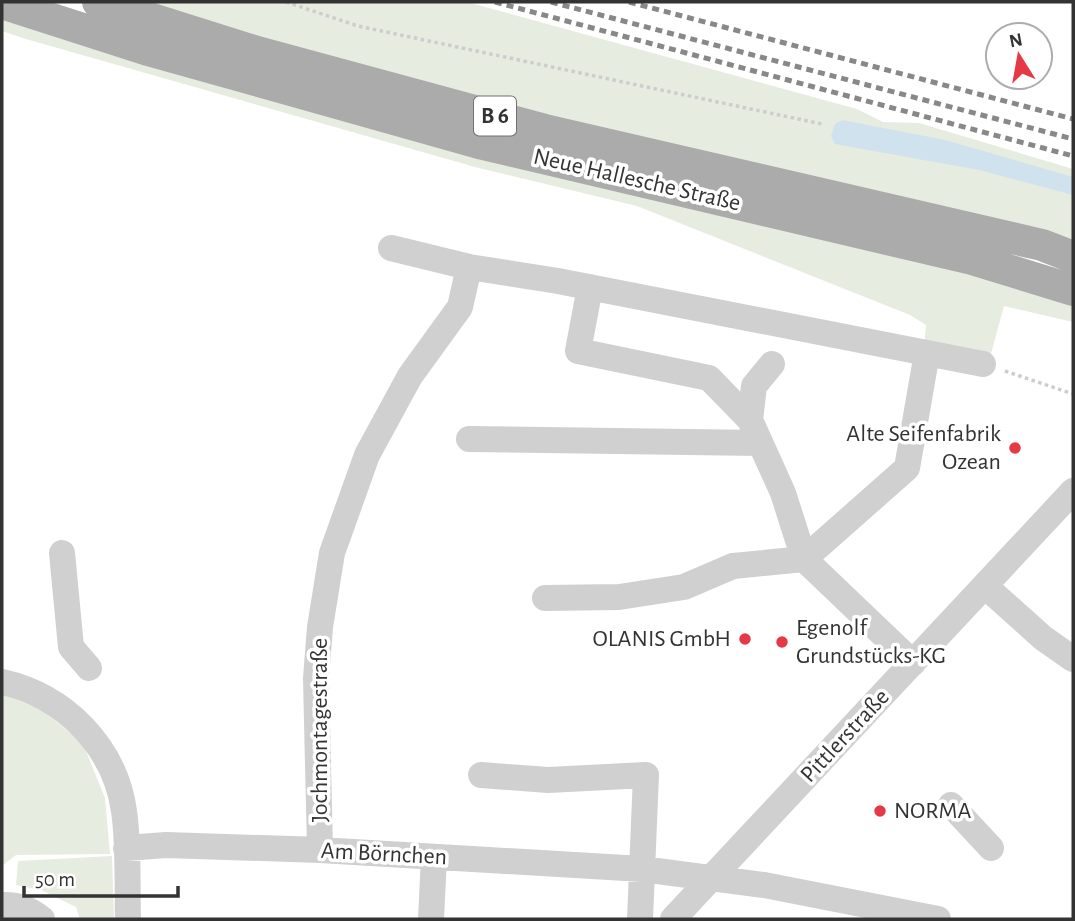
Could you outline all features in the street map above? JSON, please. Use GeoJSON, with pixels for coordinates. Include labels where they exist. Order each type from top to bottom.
{"type":"FeatureCollection","features":[{"type":"Feature","properties":{"kind":"main road","name":"Neue Hallesche Straße"},"geometry":{"type":"LineString","coordinates":[[98,2],[257,52],[545,130],[1042,245],[1073,257]]}},
{"type":"Feature","properties":{"kind":"main road","name":"Neue Hallesche Straße"},"geometry":{"type":"LineString","coordinates":[[2,3],[145,48],[470,141],[972,259],[1073,290]]}},
{"type":"Feature","properties":{"kind":"street"},"geometry":{"type":"LineString","coordinates":[[391,248],[469,267],[590,287],[983,364]]}},
{"type":"Feature","properties":{"kind":"street","name":"Jochmontagestraße"},"geometry":{"type":"LineString","coordinates":[[320,850],[316,678],[320,627],[332,553],[367,455],[410,376],[460,307],[469,267]]}},
{"type":"Feature","properties":{"kind":"street"},"geometry":{"type":"LineString","coordinates":[[590,287],[578,351],[709,378],[755,431],[783,493],[804,559],[913,663]]}},
{"type":"Feature","properties":{"kind":"street"},"geometry":{"type":"LineString","coordinates":[[545,597],[619,597],[684,587],[733,566],[804,559],[907,468],[927,354]]}},
{"type":"Feature","properties":{"kind":"street"},"geometry":{"type":"LineString","coordinates":[[755,431],[754,386],[772,364]]}},
{"type":"Feature","properties":{"kind":"street"},"geometry":{"type":"LineString","coordinates":[[469,439],[755,431]]}},
{"type":"Feature","properties":{"kind":"street","name":"Pittlerstraße"},"geometry":{"type":"LineString","coordinates":[[673,919],[1073,491]]}},
{"type":"Feature","properties":{"kind":"street"},"geometry":{"type":"LineString","coordinates":[[62,553],[71,647],[89,668]]}},
{"type":"Feature","properties":{"kind":"street"},"geometry":{"type":"LineString","coordinates":[[985,586],[1043,638],[1073,659]]}},
{"type":"Feature","properties":{"kind":"street"},"geometry":{"type":"LineString","coordinates":[[2,682],[36,693],[76,720],[96,741],[110,763],[125,813],[128,919]]}},
{"type":"Feature","properties":{"kind":"street"},"geometry":{"type":"LineString","coordinates":[[481,775],[548,780],[646,775],[640,919]]}},
{"type":"Feature","properties":{"kind":"street"},"geometry":{"type":"LineString","coordinates":[[951,805],[991,848]]}},
{"type":"Feature","properties":{"kind":"street","name":"Am Börnchen"},"geometry":{"type":"LineString","coordinates":[[125,848],[166,845],[320,850],[642,869],[714,877],[938,919]]}},
{"type":"Feature","properties":{"kind":"street"},"geometry":{"type":"LineString","coordinates":[[431,919],[434,857]]}},
{"type":"Feature","properties":{"kind":"street"},"geometry":{"type":"LineString","coordinates":[[2,905],[13,904],[31,910],[42,919]]}},
{"type":"Feature","properties":{"kind":"path"},"geometry":{"type":"LineString","coordinates":[[286,2],[358,26],[822,124]]}},
{"type":"Feature","properties":{"kind":"path"},"geometry":{"type":"LineString","coordinates":[[983,364],[1073,394]]}},
{"type":"Feature","properties":{"kind":"shaded area"},"geometry":{"type":"Polygon","coordinates":[[[143,2],[467,2],[857,109],[883,122],[919,123],[1073,169],[1073,246],[489,102],[143,2]]]}},
{"type":"Feature","properties":{"kind":"shaded area"},"geometry":{"type":"Polygon","coordinates":[[[2,13],[1073,302],[1073,322],[1004,306],[989,361],[924,346],[926,325],[910,315],[637,206],[475,167],[26,39],[2,31],[2,13]]]}},
{"type":"Feature","properties":{"kind":"shaded area"},"geometry":{"type":"Polygon","coordinates":[[[2,694],[43,710],[83,744],[105,798],[110,854],[16,855],[2,866],[2,694]]]}},
{"type":"Feature","properties":{"kind":"shaded area"},"geometry":{"type":"Polygon","coordinates":[[[112,856],[114,919],[80,919],[76,907],[41,890],[16,885],[18,861],[112,856]]]}},
{"type":"Feature","properties":{"kind":"water"},"geometry":{"type":"Polygon","coordinates":[[[842,120],[945,140],[1073,177],[1073,195],[979,170],[835,144],[831,136],[835,124],[842,120]]]}},
{"type":"Feature","properties":{"kind":"railway"},"geometry":{"type":"LineString","coordinates":[[495,2],[1073,156]]}},
{"type":"Feature","properties":{"kind":"railway"},"geometry":{"type":"LineString","coordinates":[[551,2],[1073,139]]}},
{"type":"Feature","properties":{"kind":"railway"},"geometry":{"type":"LineString","coordinates":[[629,2],[1073,119]]}},
{"type":"Feature","properties":{"kind":"place","name":"Alte Seifenfabrik Ozean"},"geometry":{"type":"Point","coordinates":[1015,448]}},
{"type":"Feature","properties":{"kind":"place","name":"OLANIS GmbH"},"geometry":{"type":"Point","coordinates":[745,639]}},
{"type":"Feature","properties":{"kind":"place","name":"Egenolf Grundstücks-KG"},"geometry":{"type":"Point","coordinates":[782,642]}},
{"type":"Feature","properties":{"kind":"place","name":"NORMA"},"geometry":{"type":"Point","coordinates":[880,811]}}]}
